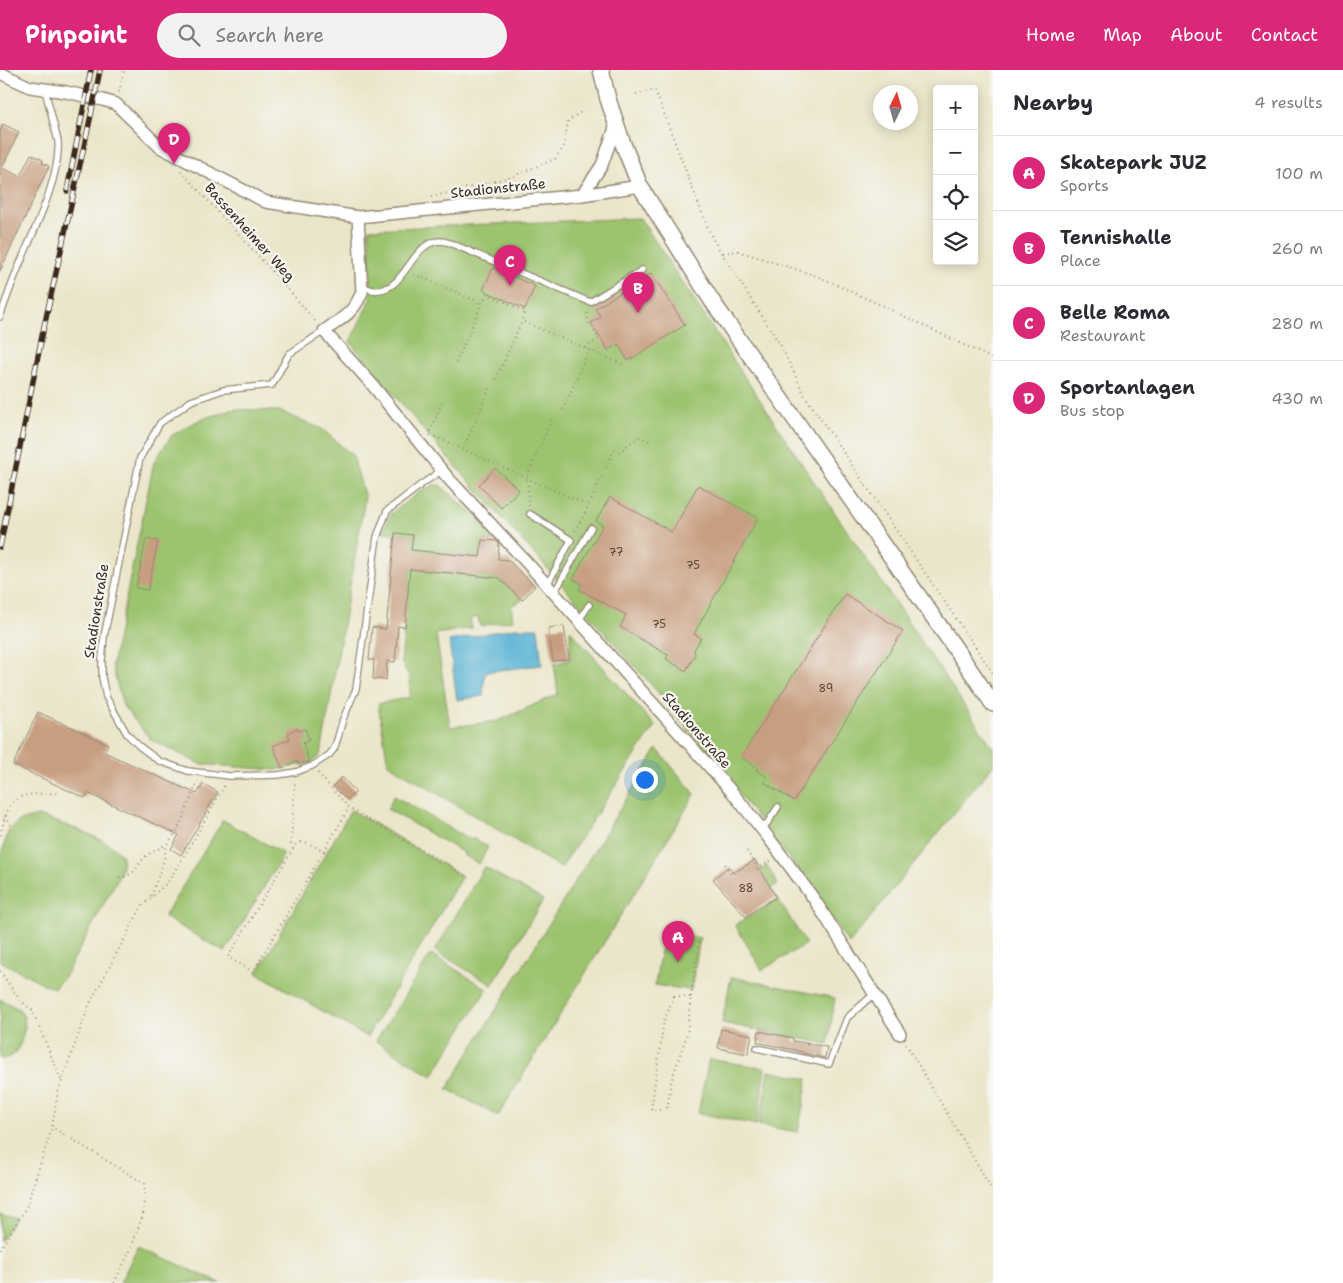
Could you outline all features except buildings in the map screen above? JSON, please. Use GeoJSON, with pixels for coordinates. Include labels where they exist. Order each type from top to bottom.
{"type":"FeatureCollection","features":[{"type":"Feature","properties":{"kind":"street"},"geometry":{"type":"LineString","coordinates":[[601,70],[616,125],[640,186],[712,301],[993,704]]}},
{"type":"Feature","properties":{"kind":"street","name":"Stadionstraße"},"geometry":{"type":"LineString","coordinates":[[0,73],[30,87],[66,92],[116,104],[160,147],[266,202],[358,217],[582,195],[640,186]]}},
{"type":"Feature","properties":{"kind":"street"},"geometry":{"type":"LineString","coordinates":[[582,195],[602,165],[616,125]]}},
{"type":"Feature","properties":{"kind":"street","name":"Stadionstraße"},"geometry":{"type":"LineString","coordinates":[[358,217],[362,292],[351,312],[324,331],[370,382],[448,478],[579,620],[732,792],[777,846],[814,899],[900,1034]]}},
{"type":"Feature","properties":{"kind":"lane"},"geometry":{"type":"LineString","coordinates":[[0,317],[49,192],[56,165],[58,141],[45,90]]}},
{"type":"Feature","properties":{"kind":"lane"},"geometry":{"type":"LineString","coordinates":[[361,286],[373,290],[390,286],[400,277],[420,250],[438,241],[450,243],[590,302],[642,270]]}},
{"type":"Feature","properties":{"kind":"lane","name":"Stadionstraße"},"geometry":{"type":"LineString","coordinates":[[324,331],[289,354],[272,385],[223,390],[191,401],[160,423],[140,458],[104,638],[102,660],[102,676],[106,697],[127,734],[159,761],[188,771],[230,776],[278,775],[296,772],[312,766],[328,756],[334,749],[343,719],[356,689],[377,537],[387,511],[442,470]]}},
{"type":"Feature","properties":{"kind":"lane"},"geometry":{"type":"LineString","coordinates":[[530,514],[571,540],[551,589]]}},
{"type":"Feature","properties":{"kind":"lane"},"geometry":{"type":"LineString","coordinates":[[551,589],[591,528]]}},
{"type":"Feature","properties":{"kind":"lane"},"geometry":{"type":"LineString","coordinates":[[579,620],[589,605]]}},
{"type":"Feature","properties":{"kind":"lane"},"geometry":{"type":"LineString","coordinates":[[761,829],[766,825],[778,807]]}},
{"type":"Feature","properties":{"kind":"lane"},"geometry":{"type":"LineString","coordinates":[[757,1048],[829,1064],[847,1018],[875,993]]}},
{"type":"Feature","properties":{"kind":"path"},"geometry":{"type":"LineString","coordinates":[[116,104],[124,70]]}},
{"type":"Feature","properties":{"kind":"path"},"geometry":{"type":"LineString","coordinates":[[636,94],[655,90],[712,238],[781,346],[804,396],[993,673]]}},
{"type":"Feature","properties":{"kind":"path"},"geometry":{"type":"LineString","coordinates":[[425,210],[432,196],[511,177],[555,159],[564,146],[568,121],[581,112]]}},
{"type":"Feature","properties":{"kind":"path","name":"Bassenheimer Weg"},"geometry":{"type":"LineString","coordinates":[[179,170],[324,331]]}},
{"type":"Feature","properties":{"kind":"path"},"geometry":{"type":"LineString","coordinates":[[722,254],[738,250],[818,276],[993,360]]}},
{"type":"Feature","properties":{"kind":"path"},"geometry":{"type":"LineString","coordinates":[[405,270],[482,303]]}},
{"type":"Feature","properties":{"kind":"path"},"geometry":{"type":"LineString","coordinates":[[456,363],[482,303],[488,294],[525,311],[496,380]]}},
{"type":"Feature","properties":{"kind":"path"},"geometry":{"type":"LineString","coordinates":[[585,348],[598,339],[588,323],[586,300]]}},
{"type":"Feature","properties":{"kind":"path"},"geometry":{"type":"LineString","coordinates":[[522,321],[624,365]]}},
{"type":"Feature","properties":{"kind":"path"},"geometry":{"type":"LineString","coordinates":[[563,410],[590,350]]}},
{"type":"Feature","properties":{"kind":"path"},"geometry":{"type":"LineString","coordinates":[[463,449],[490,388]]}},
{"type":"Feature","properties":{"kind":"path"},"geometry":{"type":"LineString","coordinates":[[442,403],[429,434],[589,506]]}},
{"type":"Feature","properties":{"kind":"path"},"geometry":{"type":"LineString","coordinates":[[530,514],[527,478],[553,416]]}},
{"type":"Feature","properties":{"kind":"path"},"geometry":{"type":"LineString","coordinates":[[571,540],[589,506],[614,450],[619,452],[639,437],[652,442]]}},
{"type":"Feature","properties":{"kind":"path"},"geometry":{"type":"LineString","coordinates":[[312,766],[349,808],[466,876]]}},
{"type":"Feature","properties":{"kind":"path"},"geometry":{"type":"LineString","coordinates":[[150,899],[164,860],[167,844],[176,831],[202,772]]}},
{"type":"Feature","properties":{"kind":"path"},"geometry":{"type":"LineString","coordinates":[[292,849],[296,772]]}},
{"type":"Feature","properties":{"kind":"path"},"geometry":{"type":"LineString","coordinates":[[0,1248],[26,1208],[52,1127],[58,1092],[89,1005],[142,906],[167,884],[230,776]]}},
{"type":"Feature","properties":{"kind":"path"},"geometry":{"type":"LineString","coordinates":[[0,834],[11,802],[22,795],[60,793]]}},
{"type":"Feature","properties":{"kind":"path"},"geometry":{"type":"LineString","coordinates":[[324,851],[308,843],[301,842],[295,845],[228,957],[253,972],[324,851],[349,808]]}},
{"type":"Feature","properties":{"kind":"path"},"geometry":{"type":"LineString","coordinates":[[5,816],[13,828]]}},
{"type":"Feature","properties":{"kind":"path"},"geometry":{"type":"LineString","coordinates":[[118,877],[127,876],[145,857],[167,844]]}},
{"type":"Feature","properties":{"kind":"path"},"geometry":{"type":"LineString","coordinates":[[747,850],[757,867],[756,869],[771,861],[777,846]]}},
{"type":"Feature","properties":{"kind":"path"},"geometry":{"type":"LineString","coordinates":[[724,864],[732,876]]}},
{"type":"Feature","properties":{"kind":"path"},"geometry":{"type":"LineString","coordinates":[[690,997],[674,996],[664,1021],[651,1110],[667,1110],[671,1082],[687,1034],[690,997],[700,938]]}},
{"type":"Feature","properties":{"kind":"path"},"geometry":{"type":"LineString","coordinates":[[0,971],[19,999],[32,1010],[62,1082]]}},
{"type":"Feature","properties":{"kind":"path"},"geometry":{"type":"LineString","coordinates":[[900,1034],[993,1191]]}},
{"type":"Feature","properties":{"kind":"path"},"geometry":{"type":"LineString","coordinates":[[52,1127],[145,1184],[143,1215],[130,1251],[114,1283]]}},
{"type":"Feature","properties":{"kind":"green space"},"geometry":{"type":"Polygon","coordinates":[[[640,218],[800,461],[993,748],[993,765],[849,944],[798,870],[670,706],[427,434],[350,342],[371,298],[369,229],[640,218]]]}},
{"type":"Feature","properties":{"kind":"green space"},"geometry":{"type":"Polygon","coordinates":[[[235,409],[279,411],[322,429],[353,456],[365,498],[321,754],[312,762],[275,770],[200,764],[150,739],[123,706],[112,665],[154,462],[172,435],[201,419],[235,409]]]}},
{"type":"Feature","properties":{"kind":"green space"},"geometry":{"type":"Polygon","coordinates":[[[434,485],[440,485],[475,515],[500,542],[482,540],[480,557],[411,550],[413,535],[382,532],[392,513],[418,493],[434,485]]]}},
{"type":"Feature","properties":{"kind":"green space"},"geometry":{"type":"Polygon","coordinates":[[[410,569],[499,578],[522,600],[511,606],[513,620],[480,626],[478,617],[470,619],[472,628],[436,634],[450,727],[498,721],[558,694],[554,664],[570,660],[570,630],[655,726],[561,868],[388,764],[378,704],[410,697],[410,678],[401,662],[410,569]]]}},
{"type":"Feature","properties":{"kind":"green space"},"geometry":{"type":"Polygon","coordinates":[[[657,749],[695,794],[498,1116],[447,1089],[657,749]]]}},
{"type":"Feature","properties":{"kind":"green space"},"geometry":{"type":"Polygon","coordinates":[[[394,796],[471,840],[473,838],[488,847],[479,864],[463,855],[464,853],[387,809],[394,796]]]}},
{"type":"Feature","properties":{"kind":"green space"},"geometry":{"type":"Polygon","coordinates":[[[351,810],[462,876],[367,1037],[257,973],[351,810]]]}},
{"type":"Feature","properties":{"kind":"green space"},"geometry":{"type":"Polygon","coordinates":[[[38,816],[98,838],[118,851],[122,857],[121,869],[117,880],[63,979],[54,988],[0,961],[0,860],[8,832],[19,821],[38,816]]]}},
{"type":"Feature","properties":{"kind":"green space"},"geometry":{"type":"Polygon","coordinates":[[[223,820],[284,854],[225,952],[164,917],[223,820]]]}},
{"type":"Feature","properties":{"kind":"green space"},"geometry":{"type":"Polygon","coordinates":[[[767,866],[778,884],[769,890],[758,871],[767,866]]]}},
{"type":"Feature","properties":{"kind":"green space"},"geometry":{"type":"Polygon","coordinates":[[[484,867],[543,900],[492,985],[435,951],[484,867]]]}},
{"type":"Feature","properties":{"kind":"green space"},"geometry":{"type":"Polygon","coordinates":[[[778,899],[806,944],[762,970],[735,925],[778,899]]]}},
{"type":"Feature","properties":{"kind":"green space"},"geometry":{"type":"Polygon","coordinates":[[[664,931],[672,931],[700,938],[691,990],[655,985],[664,931]]]}},
{"type":"Feature","properties":{"kind":"green space"},"geometry":{"type":"Polygon","coordinates":[[[431,954],[487,989],[432,1076],[376,1041],[431,954]]]}},
{"type":"Feature","properties":{"kind":"green space"},"geometry":{"type":"Polygon","coordinates":[[[731,977],[835,998],[828,1044],[722,1023],[731,977]]]}},
{"type":"Feature","properties":{"kind":"green space"},"geometry":{"type":"Polygon","coordinates":[[[0,999],[19,1009],[24,1017],[25,1027],[16,1053],[7,1058],[0,1059],[0,999]]]}},
{"type":"Feature","properties":{"kind":"green space"},"geometry":{"type":"Polygon","coordinates":[[[709,1059],[765,1068],[757,1125],[698,1113],[709,1059]]]}},
{"type":"Feature","properties":{"kind":"green space"},"geometry":{"type":"Polygon","coordinates":[[[769,1071],[808,1079],[798,1132],[759,1125],[769,1071]]]}},
{"type":"Feature","properties":{"kind":"green space"},"geometry":{"type":"Polygon","coordinates":[[[0,1213],[15,1218],[0,1241],[0,1213]]]}},
{"type":"Feature","properties":{"kind":"green space"},"geometry":{"type":"Polygon","coordinates":[[[138,1246],[220,1283],[120,1283],[138,1246]]]}},
{"type":"Feature","properties":{"kind":"water"},"geometry":{"type":"Polygon","coordinates":[[[514,628],[538,628],[542,665],[485,672],[483,696],[457,700],[449,641],[514,628]]]}},
{"type":"Feature","properties":{"kind":"railway"},"geometry":{"type":"LineString","coordinates":[[67,191],[91,70]]}},
{"type":"Feature","properties":{"kind":"railway"},"geometry":{"type":"LineString","coordinates":[[0,547],[42,336],[100,70]]}},
{"type":"Feature","properties":{"kind":"place","name":"Sportanlagen"},"geometry":{"type":"Point","coordinates":[174,164]}},
{"type":"Feature","properties":{"kind":"place","name":"Belle Roma"},"geometry":{"type":"Point","coordinates":[510,286]}},
{"type":"Feature","properties":{"kind":"place","name":"Tennishalle"},"geometry":{"type":"Point","coordinates":[638,313]}},
{"type":"Feature","properties":{"kind":"place","name":"Skatepark JUZ"},"geometry":{"type":"Point","coordinates":[678,962]}}]}
